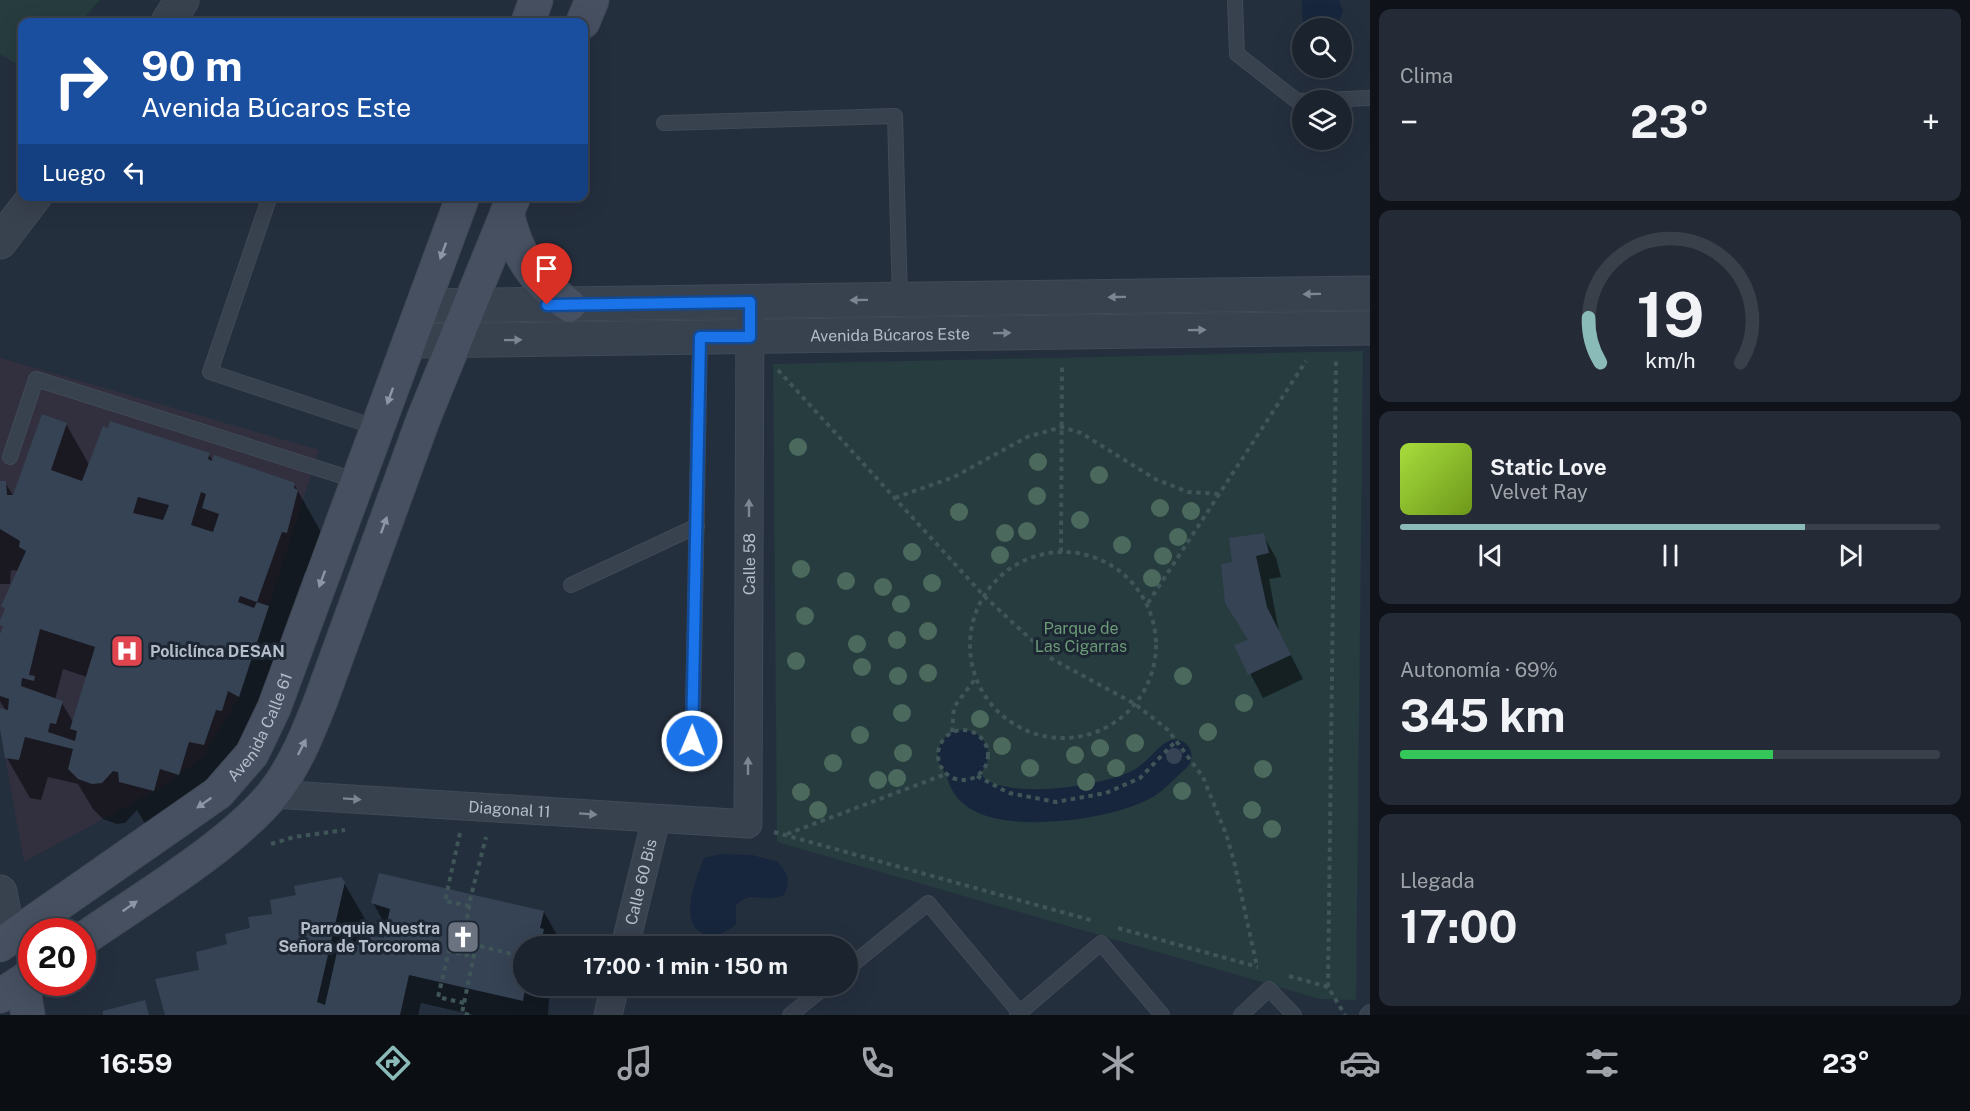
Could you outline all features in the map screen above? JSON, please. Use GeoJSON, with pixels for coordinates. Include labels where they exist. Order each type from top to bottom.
{"type":"FeatureCollection","features":[{"type":"Feature","properties":{"kind":"main road"},"geometry":{"type":"LineString","coordinates":[[529,18],[536,0]]}},
{"type":"Feature","properties":{"kind":"main road"},"geometry":{"type":"LineString","coordinates":[[585,18],[592,0]]}},
{"type":"Feature","properties":{"kind":"main road","name":"Avenida Calle 61"},"geometry":{"type":"LineString","coordinates":[[4,942],[218,793],[239,771],[259,742],[274,708],[462,201]]}},
{"type":"Feature","properties":{"kind":"main road"},"geometry":{"type":"LineString","coordinates":[[511,205],[513,238],[524,260],[551,292],[569,304]]}},
{"type":"Feature","properties":{"kind":"main road"},"geometry":{"type":"LineString","coordinates":[[96,930],[223,839],[251,816],[273,794],[306,739],[423,420],[511,205]]}},
{"type":"Feature","properties":{"kind":"main road"},"geometry":{"type":"LineString","coordinates":[[22,996],[28,1015]]}},
{"type":"Feature","properties":{"kind":"street"},"geometry":{"type":"LineString","coordinates":[[171,18],[182,0]]}},
{"type":"Feature","properties":{"kind":"street"},"geometry":{"type":"LineString","coordinates":[[0,242],[31,201]]}},
{"type":"Feature","properties":{"kind":"street"},"geometry":{"type":"LineString","coordinates":[[423,306],[1370,293]]}},
{"type":"Feature","properties":{"kind":"street","name":"Calle 58"},"geometry":{"type":"LineString","coordinates":[[748,824],[750,302]]}},
{"type":"Feature","properties":{"kind":"street","name":"Avenida Búcaros Este"},"geometry":{"type":"LineString","coordinates":[[410,341],[1370,328]]}},
{"type":"Feature","properties":{"kind":"street","name":"Diagonal 11"},"geometry":{"type":"LineString","coordinates":[[273,794],[748,824]]}},
{"type":"Feature","properties":{"kind":"street","name":"Calle 60 Bis"},"geometry":{"type":"LineString","coordinates":[[627,936],[656,819]]}},
{"type":"Feature","properties":{"kind":"street"},"geometry":{"type":"LineString","coordinates":[[0,892],[4,942]]}},
{"type":"Feature","properties":{"kind":"street"},"geometry":{"type":"LineString","coordinates":[[608,1015],[613,996]]}},
{"type":"Feature","properties":{"kind":"lane"},"geometry":{"type":"LineString","coordinates":[[1236,0],[1237,54],[1297,100],[1370,98]]}},
{"type":"Feature","properties":{"kind":"lane"},"geometry":{"type":"LineString","coordinates":[[664,123],[895,116],[900,300]]}},
{"type":"Feature","properties":{"kind":"lane"},"geometry":{"type":"LineString","coordinates":[[268,201],[210,372],[378,428]]}},
{"type":"Feature","properties":{"kind":"lane"},"geometry":{"type":"LineString","coordinates":[[692,765],[700,337]]}},
{"type":"Feature","properties":{"kind":"lane"},"geometry":{"type":"LineString","coordinates":[[10,457],[36,379],[358,481]]}},
{"type":"Feature","properties":{"kind":"lane"},"geometry":{"type":"LineString","coordinates":[[571,585],[697,526]]}},
{"type":"Feature","properties":{"kind":"lane"},"geometry":{"type":"LineString","coordinates":[[858,960],[928,903],[1018,1014],[1101,944],[1162,1015]]}},
{"type":"Feature","properties":{"kind":"lane"},"geometry":{"type":"LineString","coordinates":[[1241,1015],[1269,989],[1294,1015]]}},
{"type":"Feature","properties":{"kind":"lane"},"geometry":{"type":"LineString","coordinates":[[790,1015],[814,996]]}},
{"type":"Feature","properties":{"kind":"path"},"geometry":{"type":"LineString","coordinates":[[1148,603],[1332,328]]}},
{"type":"Feature","properties":{"kind":"path"},"geometry":{"type":"LineString","coordinates":[[1332,328],[1328,987],[1345,1015]]}},
{"type":"Feature","properties":{"kind":"path"},"geometry":{"type":"LineString","coordinates":[[1061,552],[1062,332]]}},
{"type":"Feature","properties":{"kind":"path"},"geometry":{"type":"LineString","coordinates":[[750,337],[984,596],[1052,659],[1135,704],[1168,730],[1203,777],[1226,834],[1257,967]]}},
{"type":"Feature","properties":{"kind":"path"},"geometry":{"type":"LineString","coordinates":[[895,498],[954,477],[1027,437],[1062,427],[1081,433],[1155,479],[1188,492],[1220,494]]}},
{"type":"Feature","properties":{"kind":"path"},"geometry":{"type":"LineString","coordinates":[[1061,552],[1076,552],[1106,561],[1131,579],[1148,603],[1157,633],[1156,665],[1144,694],[1123,718],[1096,733],[1065,739],[1034,734],[1005,720],[984,696],[971,668],[969,638],[976,608],[993,582],[1017,563],[1046,553],[1061,552]]}},
{"type":"Feature","properties":{"kind":"path"},"geometry":{"type":"LineString","coordinates":[[952,732],[954,707],[976,678]]}},
{"type":"Feature","properties":{"kind":"path"},"geometry":{"type":"LineString","coordinates":[[968,730],[976,734],[987,746],[987,762],[977,776],[964,780],[953,778],[946,774],[938,760],[940,744],[952,732],[968,730]]}},
{"type":"Feature","properties":{"kind":"path"},"geometry":{"type":"LineString","coordinates":[[977,776],[1009,793],[1056,802],[1106,793],[1140,778],[1176,741]]}},
{"type":"Feature","properties":{"kind":"path"},"geometry":{"type":"LineString","coordinates":[[786,835],[946,774]]}},
{"type":"Feature","properties":{"kind":"path"},"geometry":{"type":"LineString","coordinates":[[748,824],[1096,922]]}},
{"type":"Feature","properties":{"kind":"path"},"geometry":{"type":"LineString","coordinates":[[263,846],[294,837],[357,828]]}},
{"type":"Feature","properties":{"kind":"path"},"geometry":{"type":"LineString","coordinates":[[448,832],[469,832]]}},
{"type":"Feature","properties":{"kind":"path"},"geometry":{"type":"LineString","coordinates":[[460,832],[444,901],[470,906]]}},
{"type":"Feature","properties":{"kind":"path"},"geometry":{"type":"LineString","coordinates":[[461,954],[487,833],[478,833]]}},
{"type":"Feature","properties":{"kind":"path"},"geometry":{"type":"LineString","coordinates":[[1107,925],[1267,970]]}},
{"type":"Feature","properties":{"kind":"path"},"geometry":{"type":"LineString","coordinates":[[469,1015],[462,1013],[476,945],[513,954]]}},
{"type":"Feature","properties":{"kind":"path"},"geometry":{"type":"LineString","coordinates":[[464,1003],[438,997],[448,951],[474,957]]}},
{"type":"Feature","properties":{"kind":"path"},"geometry":{"type":"LineString","coordinates":[[1287,976],[1328,987]]}},
{"type":"Feature","properties":{"kind":"shaded area","name":"Policlínca DESAN"},"geometry":{"type":"Polygon","coordinates":[[[0,358],[319,450],[239,697],[202,758],[158,789],[24,862],[0,729],[0,358]]]}},
{"type":"Feature","properties":{"kind":"green space"},"geometry":{"type":"Polygon","coordinates":[[[0,0],[100,0],[84,18],[18,18],[18,65],[0,54],[0,0]]]}},
{"type":"Feature","properties":{"kind":"green space","name":"Parque de Las Cigarras"},"geometry":{"type":"Polygon","coordinates":[[[1363,351],[1356,1000],[1320,999],[777,842],[773,364],[1363,351]]]}},
{"type":"Feature","properties":{"kind":"water"},"geometry":{"type":"Polygon","coordinates":[[[1302,0],[1339,0],[1343,11],[1340,18],[1303,18],[1302,0]]]}},
{"type":"Feature","properties":{"kind":"water"},"geometry":{"type":"Polygon","coordinates":[[[963,730],[981,737],[988,755],[981,773],[963,780],[945,773],[938,755],[945,737],[963,730]]]}},
{"type":"Feature","properties":{"kind":"water"},"geometry":{"type":"Polygon","coordinates":[[[721,854],[752,855],[778,862],[788,882],[784,895],[776,898],[753,897],[742,900],[736,905],[736,925],[720,934],[711,936],[702,933],[691,919],[690,909],[697,876],[704,858],[721,854]]]}},
{"type":"Feature","properties":{"kind":"building","name":"Policlínca DESAN"},"geometry":{"type":"Polygon","coordinates":[[[42,414],[67,423],[51,470],[82,481],[103,426],[108,428],[110,421],[210,453],[208,459],[212,461],[214,455],[295,483],[294,488],[298,490],[287,533],[282,532],[257,602],[269,606],[239,697],[228,691],[222,711],[216,710],[204,745],[189,742],[179,775],[160,769],[154,791],[119,782],[118,772],[113,771],[102,783],[92,784],[78,779],[68,769],[73,749],[25,737],[19,760],[5,758],[0,729],[0,708],[8,710],[9,699],[0,696],[0,634],[3,627],[0,625],[0,620],[5,609],[1,606],[26,551],[19,547],[20,541],[0,529],[0,481],[6,481],[7,495],[13,495],[42,414]],[[201,492],[191,525],[213,532],[219,514],[202,508],[206,494],[201,492]],[[138,497],[133,513],[163,520],[169,505],[138,497]],[[240,596],[238,602],[254,608],[257,602],[240,596]],[[40,629],[29,675],[35,676],[34,681],[22,678],[21,686],[63,701],[56,724],[50,723],[48,732],[75,741],[77,731],[70,729],[95,647],[40,629]]]}},
{"type":"Feature","properties":{"kind":"building"},"geometry":{"type":"Polygon","coordinates":[[[1264,533],[1269,553],[1256,556],[1267,607],[1291,655],[1248,675],[1234,645],[1248,640],[1225,603],[1221,564],[1232,562],[1229,538],[1264,533]]]}},
{"type":"Feature","properties":{"kind":"building"},"geometry":{"type":"Polygon","coordinates":[[[1174,748],[1182,756],[1174,764],[1166,756],[1174,748]]]}},
{"type":"Feature","properties":{"kind":"building"},"geometry":{"type":"Polygon","coordinates":[[[379,873],[544,911],[540,928],[544,929],[542,936],[513,936],[513,996],[524,996],[523,1001],[409,975],[400,1015],[165,1015],[155,979],[199,970],[196,952],[227,944],[225,934],[250,928],[248,917],[272,914],[270,900],[296,895],[294,886],[341,877],[345,882],[317,1002],[325,1005],[337,952],[354,955],[359,934],[384,938],[390,909],[371,903],[379,873]]]}},
{"type":"Feature","properties":{"kind":"building"},"geometry":{"type":"Polygon","coordinates":[[[145,1000],[149,1015],[103,1015],[103,1011],[145,1000]]]}},
{"type":"Feature","properties":{"kind":"waterway"},"geometry":{"type":"LineString","coordinates":[[959,758],[962,772],[974,791],[989,799],[1032,806],[1084,801],[1128,790],[1144,783],[1175,756]]}},
{"type":"Feature","properties":{"kind":"place","name":"Policlínca DESAN"},"geometry":{"type":"Point","coordinates":[127,651]}},
{"type":"Feature","properties":{"kind":"place","name":"Parroquia Nuestra Señora de Torcoroma"},"geometry":{"type":"Point","coordinates":[463,937]}},
{"type":"Feature","properties":{"kind":"route"},"geometry":{"type":"LineString","coordinates":[[547,305],[750,302],[750,337],[700,337],[692,741]]}}]}
